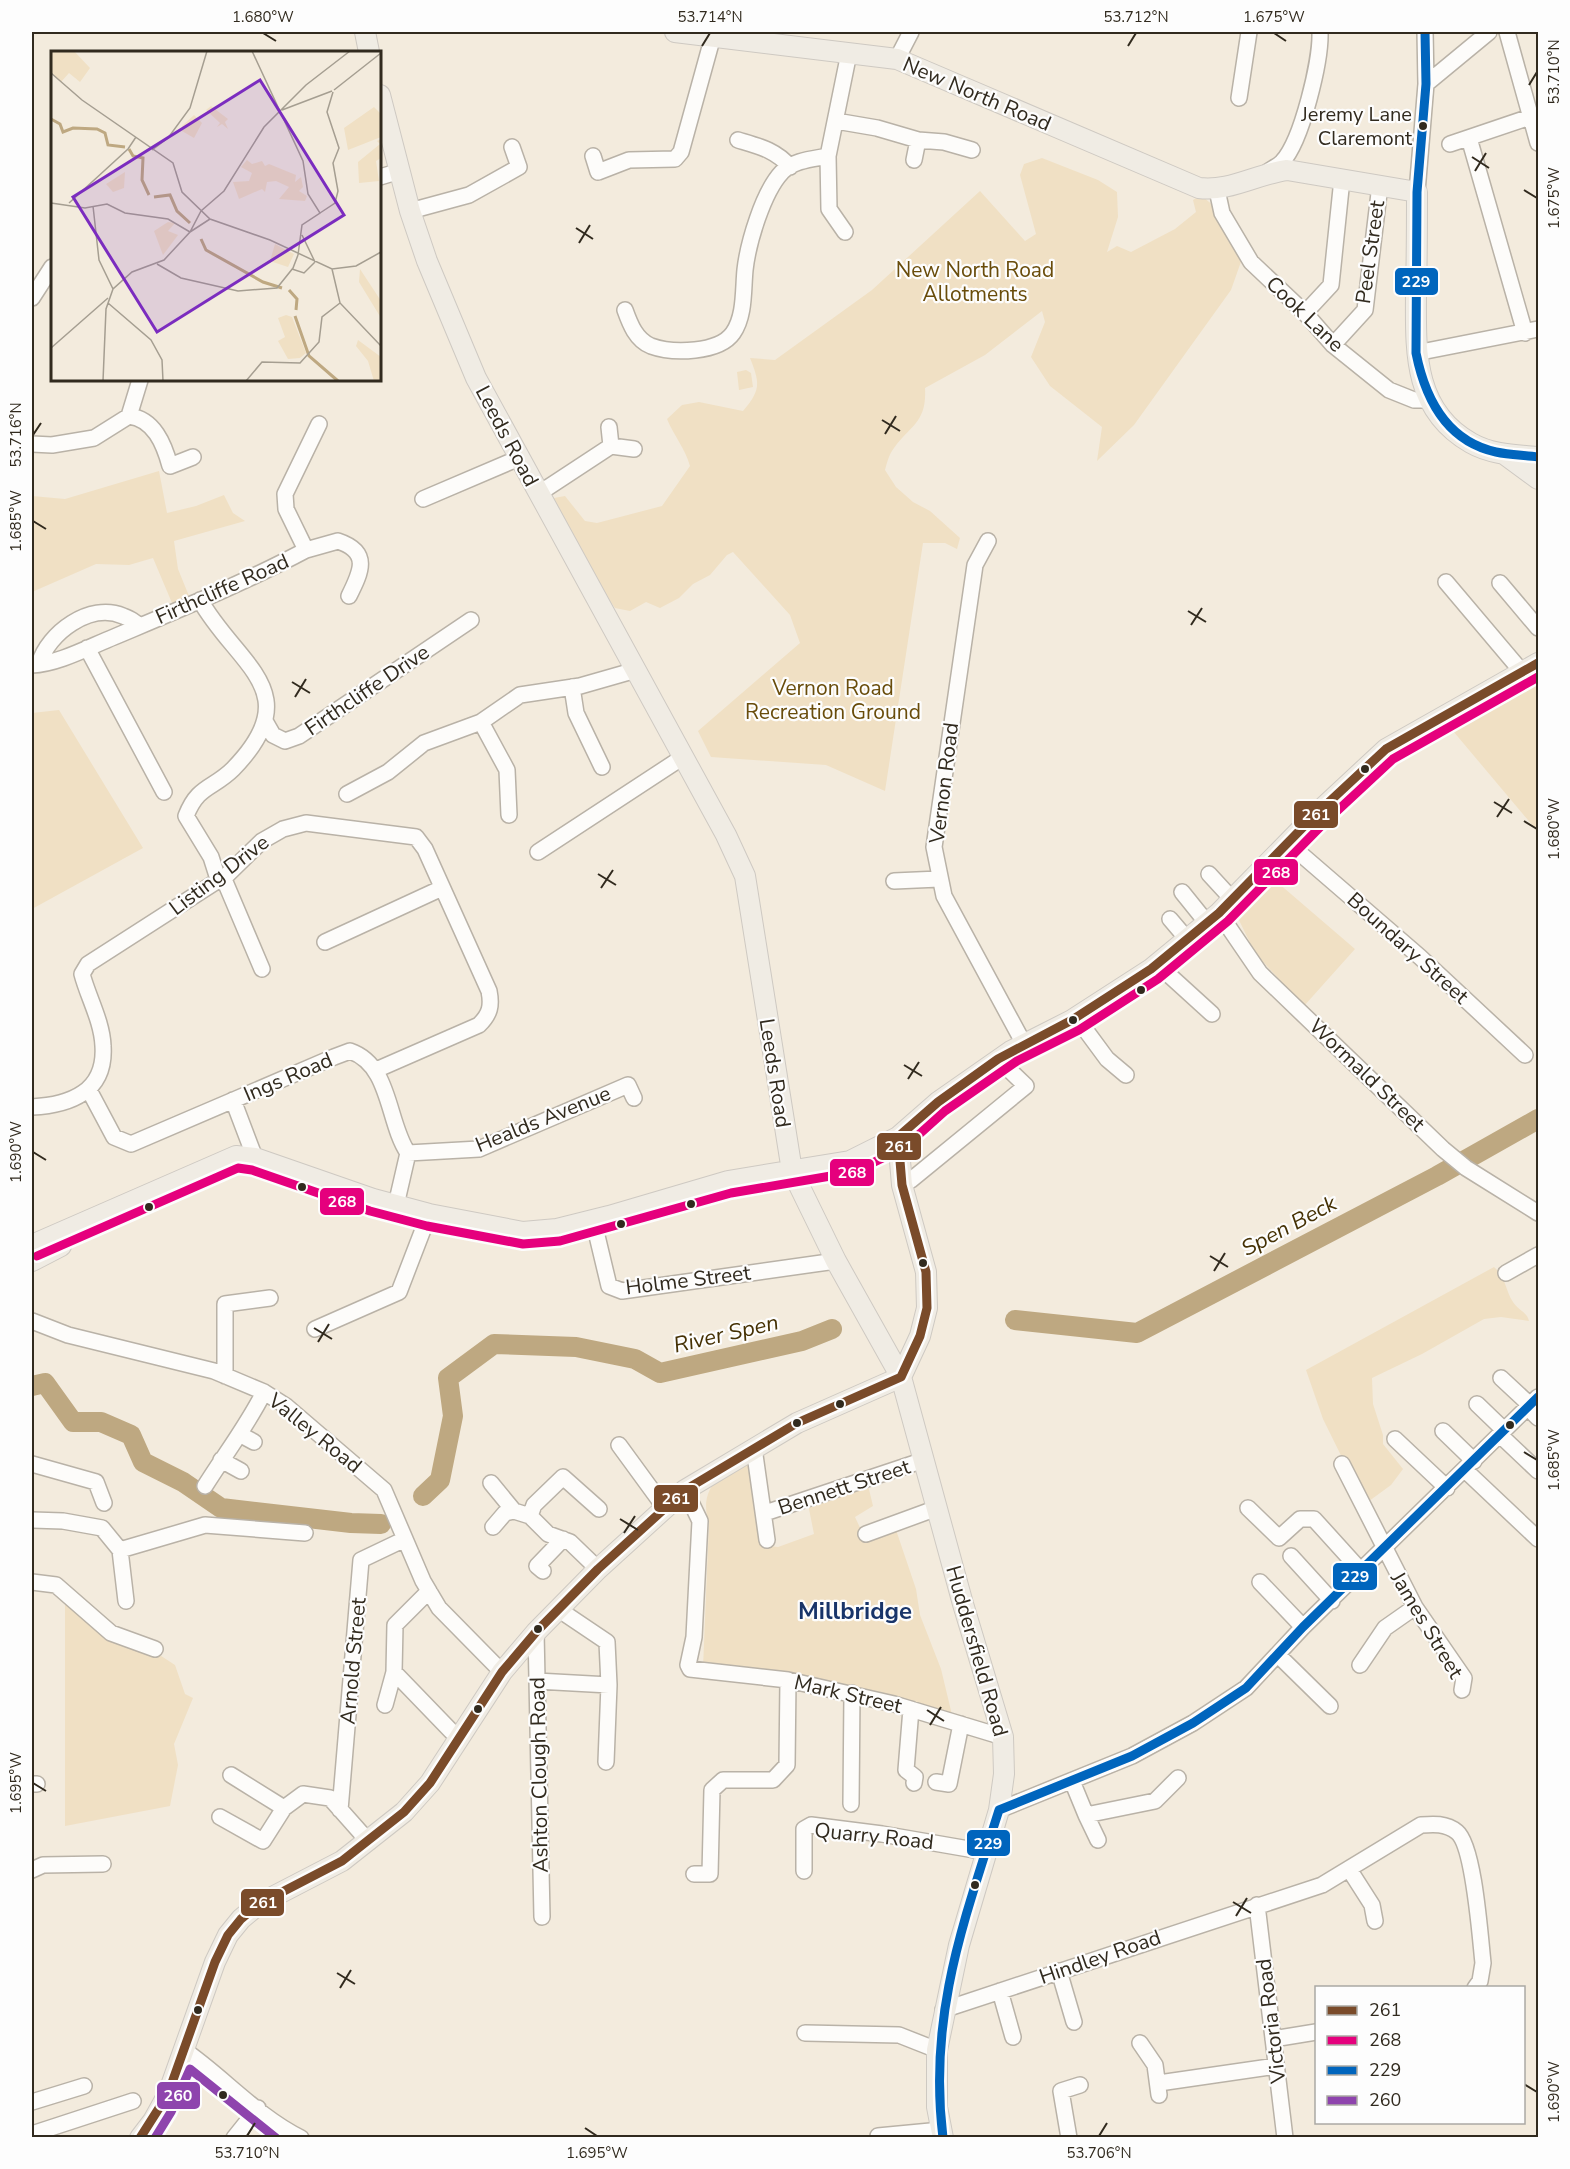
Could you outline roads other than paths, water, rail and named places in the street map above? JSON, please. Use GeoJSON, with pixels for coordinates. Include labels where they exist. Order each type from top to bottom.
{"type":"FeatureCollection","features":[{"type":"Feature","properties":{"kind":"main road"},"geometry":{"type":"LineString","coordinates":[[365,32],[369,51]]}},
{"type":"Feature","properties":{"kind":"main road","name":"New North Road"},"geometry":{"type":"LineString","coordinates":[[675,32],[897,59],[1182,183],[1217,190]]}},
{"type":"Feature","properties":{"kind":"main road","name":"Leeds Road"},"geometry":{"type":"LineString","coordinates":[[381,99],[410,211],[427,261],[473,372],[726,835],[745,876],[792,1171],[836,1261],[902,1377]]}},
{"type":"Feature","properties":{"kind":"main road"},"geometry":{"type":"LineString","coordinates":[[1217,190],[1266,173],[1296,171],[1417,192],[1416,353],[1429,400],[1446,423],[1471,443],[1504,454],[1539,457]]}},
{"type":"Feature","properties":{"kind":"main road"},"geometry":{"type":"LineString","coordinates":[[1504,454],[1539,479]]}},
{"type":"Feature","properties":{"kind":"main road"},"geometry":{"type":"LineString","coordinates":[[32,1245],[236,1156],[255,1158],[429,1214],[523,1232],[557,1228],[728,1181],[850,1161],[898,1137],[938,1102],[998,1059],[1076,1017],[1157,964],[1219,912],[1386,749],[1530,667]]}},
{"type":"Feature","properties":{"kind":"main road"},"geometry":{"type":"LineString","coordinates":[[140,2138],[153,2121],[168,2094],[215,1962],[228,1935],[241,1919],[259,1904],[342,1861],[405,1812],[430,1783],[502,1672],[536,1632],[598,1569],[685,1490],[797,1423],[902,1377],[920,1336],[927,1308],[926,1272],[902,1185],[898,1137]]}},
{"type":"Feature","properties":{"kind":"main road"},"geometry":{"type":"LineString","coordinates":[[32,1261],[140,1211],[217,1163]]}},
{"type":"Feature","properties":{"kind":"main road","name":"Huddersfield Road"},"geometry":{"type":"LineString","coordinates":[[902,1377],[1003,1737],[1004,1774],[999,1810],[972,1897],[943,2010],[937,2050],[937,2107],[942,2134]]}},
{"type":"Feature","properties":{"kind":"street"},"geometry":{"type":"LineString","coordinates":[[897,59],[911,32]]}},
{"type":"Feature","properties":{"kind":"street"},"geometry":{"type":"LineString","coordinates":[[1239,98],[1249,32]]}},
{"type":"Feature","properties":{"kind":"street"},"geometry":{"type":"LineString","coordinates":[[1266,173],[1282,161],[1293,142],[1313,84],[1320,50],[1320,32]]}},
{"type":"Feature","properties":{"kind":"street"},"geometry":{"type":"LineString","coordinates":[[1417,192],[1426,84],[1425,32]]}},
{"type":"Feature","properties":{"kind":"street"},"geometry":{"type":"LineString","coordinates":[[1426,84],[1489,32]]}},
{"type":"Feature","properties":{"kind":"street"},"geometry":{"type":"LineString","coordinates":[[1507,32],[1522,91],[1539,143]]}},
{"type":"Feature","properties":{"kind":"street"},"geometry":{"type":"LineString","coordinates":[[593,156],[598,172],[629,160],[675,159],[681,152],[713,36]]}},
{"type":"Feature","properties":{"kind":"street"},"geometry":{"type":"LineString","coordinates":[[845,232],[829,209],[828,156],[849,53]]}},
{"type":"Feature","properties":{"kind":"street"},"geometry":{"type":"LineString","coordinates":[[1450,144],[1530,117]]}},
{"type":"Feature","properties":{"kind":"street"},"geometry":{"type":"LineString","coordinates":[[836,121],[877,128],[918,140],[944,142],[972,150]]}},
{"type":"Feature","properties":{"kind":"street"},"geometry":{"type":"LineString","coordinates":[[1416,353],[1532,331],[1469,138]]}},
{"type":"Feature","properties":{"kind":"street"},"geometry":{"type":"LineString","coordinates":[[738,140],[782,157],[790,167]]}},
{"type":"Feature","properties":{"kind":"street"},"geometry":{"type":"LineString","coordinates":[[914,160],[918,140]]}},
{"type":"Feature","properties":{"kind":"street"},"geometry":{"type":"LineString","coordinates":[[410,211],[469,195],[519,167],[512,147]]}},
{"type":"Feature","properties":{"kind":"street"},"geometry":{"type":"LineString","coordinates":[[625,310],[633,331],[650,346],[674,350],[722,344],[734,332],[740,315],[750,235],[762,206],[781,172],[799,161],[828,156]]}},
{"type":"Feature","properties":{"kind":"street"},"geometry":{"type":"LineString","coordinates":[[381,177],[400,171]]}},
{"type":"Feature","properties":{"kind":"street"},"geometry":{"type":"LineString","coordinates":[[1305,313],[1331,285],[1341,179]]}},
{"type":"Feature","properties":{"kind":"street","name":"Peel Street"},"geometry":{"type":"LineString","coordinates":[[1334,345],[1365,310],[1380,185]]}},
{"type":"Feature","properties":{"kind":"street","name":"Cook Lane"},"geometry":{"type":"LineString","coordinates":[[1217,190],[1222,213],[1251,262],[1305,313],[1334,345],[1389,390],[1414,400],[1429,400]]}},
{"type":"Feature","properties":{"kind":"street"},"geometry":{"type":"LineString","coordinates":[[32,298],[51,269]]}},
{"type":"Feature","properties":{"kind":"street"},"geometry":{"type":"LineString","coordinates":[[129,416],[140,381]]}},
{"type":"Feature","properties":{"kind":"street"},"geometry":{"type":"LineString","coordinates":[[32,444],[52,445],[94,438],[129,416],[139,417],[150,424],[165,449],[170,466],[193,457]]}},
{"type":"Feature","properties":{"kind":"street","name":"Firthcliffe Road"},"geometry":{"type":"LineString","coordinates":[[306,550],[286,509],[285,494],[319,424]]}},
{"type":"Feature","properties":{"kind":"street"},"geometry":{"type":"LineString","coordinates":[[609,427],[611,446]]}},
{"type":"Feature","properties":{"kind":"street"},"geometry":{"type":"LineString","coordinates":[[538,494],[611,446],[634,449]]}},
{"type":"Feature","properties":{"kind":"street"},"geometry":{"type":"LineString","coordinates":[[423,499],[519,458]]}},
{"type":"Feature","properties":{"kind":"street","name":"Firthcliffe Road"},"geometry":{"type":"LineString","coordinates":[[35,665],[87,648],[200,600],[306,550],[338,541],[355,550],[362,563],[359,576],[349,596]]}},
{"type":"Feature","properties":{"kind":"street","name":"Vernon Road"},"geometry":{"type":"LineString","coordinates":[[988,541],[975,566],[934,844],[944,896],[1024,1044]]}},
{"type":"Feature","properties":{"kind":"street"},"geometry":{"type":"LineString","coordinates":[[1446,582],[1530,667]]}},
{"type":"Feature","properties":{"kind":"street"},"geometry":{"type":"LineString","coordinates":[[1500,583],[1539,628]]}},
{"type":"Feature","properties":{"kind":"street"},"geometry":{"type":"LineString","coordinates":[[200,600],[212,622],[250,664],[263,685],[268,705],[265,722],[251,747],[232,770],[197,794],[186,816],[211,856],[262,969]]}},
{"type":"Feature","properties":{"kind":"street","name":"Firthcliffe Road"},"geometry":{"type":"LineString","coordinates":[[35,665],[61,631],[83,618],[117,614],[139,626]]}},
{"type":"Feature","properties":{"kind":"street","name":"Firthcliffe Drive"},"geometry":{"type":"LineString","coordinates":[[265,722],[273,735],[285,741],[298,736],[471,620]]}},
{"type":"Feature","properties":{"kind":"street"},"geometry":{"type":"LineString","coordinates":[[87,648],[164,792]]}},
{"type":"Feature","properties":{"kind":"street"},"geometry":{"type":"LineString","coordinates":[[347,794],[388,772],[424,742],[481,722],[520,695],[572,687],[636,670]]}},
{"type":"Feature","properties":{"kind":"street"},"geometry":{"type":"LineString","coordinates":[[572,687],[576,713],[602,767]]}},
{"type":"Feature","properties":{"kind":"street"},"geometry":{"type":"LineString","coordinates":[[481,722],[507,770],[509,815]]}},
{"type":"Feature","properties":{"kind":"street"},"geometry":{"type":"LineString","coordinates":[[538,852],[683,757]]}},
{"type":"Feature","properties":{"kind":"street","name":"Listing Drive"},"geometry":{"type":"LineString","coordinates":[[89,1090],[103,1062],[103,1045],[82,974],[88,964],[189,900],[220,878],[262,841],[283,829],[306,823],[416,837],[425,849],[489,991],[492,1004],[488,1016],[479,1025],[376,1071]]}},
{"type":"Feature","properties":{"kind":"street","name":"Boundary Street"},"geometry":{"type":"LineString","coordinates":[[1288,843],[1420,957],[1525,1055]]}},
{"type":"Feature","properties":{"kind":"street"},"geometry":{"type":"LineString","coordinates":[[1209,874],[1219,912]]}},
{"type":"Feature","properties":{"kind":"street"},"geometry":{"type":"LineString","coordinates":[[894,881],[939,879]]}},
{"type":"Feature","properties":{"kind":"street"},"geometry":{"type":"LineString","coordinates":[[325,942],[442,888]]}},
{"type":"Feature","properties":{"kind":"street"},"geometry":{"type":"LineString","coordinates":[[1182,892],[1219,912]]}},
{"type":"Feature","properties":{"kind":"street","name":"Wormald Street"},"geometry":{"type":"LineString","coordinates":[[1219,912],[1260,973],[1443,1149],[1466,1168],[1539,1213]]}},
{"type":"Feature","properties":{"kind":"street"},"geometry":{"type":"LineString","coordinates":[[1170,919],[1187,939]]}},
{"type":"Feature","properties":{"kind":"street"},"geometry":{"type":"LineString","coordinates":[[1157,964],[1212,1014]]}},
{"type":"Feature","properties":{"kind":"street"},"geometry":{"type":"LineString","coordinates":[[1076,1017],[1107,1059],[1126,1075]]}},
{"type":"Feature","properties":{"kind":"street","name":"Ings Road"},"geometry":{"type":"LineString","coordinates":[[89,1090],[114,1137],[131,1144],[350,1051],[360,1054],[376,1071]]}},
{"type":"Feature","properties":{"kind":"street"},"geometry":{"type":"LineString","coordinates":[[902,1185],[1026,1086],[998,1059]]}},
{"type":"Feature","properties":{"kind":"street"},"geometry":{"type":"LineString","coordinates":[[376,1071],[400,1141],[408,1153],[396,1205]]}},
{"type":"Feature","properties":{"kind":"street","name":"Healds Avenue"},"geometry":{"type":"LineString","coordinates":[[408,1153],[479,1149],[628,1085],[634,1098]]}},
{"type":"Feature","properties":{"kind":"street"},"geometry":{"type":"LineString","coordinates":[[32,1107],[81,1096],[89,1090]]}},
{"type":"Feature","properties":{"kind":"street"},"geometry":{"type":"LineString","coordinates":[[232,1100],[255,1158]]}},
{"type":"Feature","properties":{"kind":"street"},"geometry":{"type":"LineString","coordinates":[[315,1329],[399,1292],[429,1214]]}},
{"type":"Feature","properties":{"kind":"street","name":"Holme Street"},"geometry":{"type":"LineString","coordinates":[[593,1219],[609,1286],[622,1291],[836,1261]]}},
{"type":"Feature","properties":{"kind":"street"},"geometry":{"type":"LineString","coordinates":[[1506,1273],[1539,1255]]}},
{"type":"Feature","properties":{"kind":"street"},"geometry":{"type":"LineString","coordinates":[[225,1376],[225,1304],[270,1300]]}},
{"type":"Feature","properties":{"kind":"street","name":"Valley Road"},"geometry":{"type":"LineString","coordinates":[[32,1320],[68,1335],[225,1376],[264,1392],[334,1446],[384,1490],[429,1591],[439,1608],[502,1672]]}},
{"type":"Feature","properties":{"kind":"street"},"geometry":{"type":"LineString","coordinates":[[999,1810],[1132,1756],[1192,1723],[1246,1688],[1303,1627],[1384,1551],[1502,1433],[1534,1407],[1501,1378]]}},
{"type":"Feature","properties":{"kind":"street"},"geometry":{"type":"LineString","coordinates":[[205,1486],[221,1460],[247,1438],[264,1392]]}},
{"type":"Feature","properties":{"kind":"street"},"geometry":{"type":"LineString","coordinates":[[1477,1404],[1539,1471]]}},
{"type":"Feature","properties":{"kind":"street"},"geometry":{"type":"LineString","coordinates":[[1443,1431],[1470,1465],[1539,1539]]}},
{"type":"Feature","properties":{"kind":"street"},"geometry":{"type":"LineString","coordinates":[[1395,1439],[1447,1488]]}},
{"type":"Feature","properties":{"kind":"street"},"geometry":{"type":"LineString","coordinates":[[619,1445],[665,1508]]}},
{"type":"Feature","properties":{"kind":"street"},"geometry":{"type":"LineString","coordinates":[[754,1448],[767,1540]]}},
{"type":"Feature","properties":{"kind":"street"},"geometry":{"type":"LineString","coordinates":[[221,1460],[241,1471]]}},
{"type":"Feature","properties":{"kind":"street","name":"Bennett Street"},"geometry":{"type":"LineString","coordinates":[[765,1513],[924,1460]]}},
{"type":"Feature","properties":{"kind":"street"},"geometry":{"type":"LineString","coordinates":[[32,1464],[96,1482],[104,1503]]}},
{"type":"Feature","properties":{"kind":"street","name":"James Street"},"geometry":{"type":"LineString","coordinates":[[1342,1464],[1384,1551],[1415,1607],[1464,1678],[1462,1690]]}},
{"type":"Feature","properties":{"kind":"street"},"geometry":{"type":"LineString","coordinates":[[530,1516],[534,1505],[563,1473],[599,1509]]}},
{"type":"Feature","properties":{"kind":"street"},"geometry":{"type":"LineString","coordinates":[[491,1483],[513,1511]]}},
{"type":"Feature","properties":{"kind":"street","name":"Mark Street"},"geometry":{"type":"LineString","coordinates":[[685,1490],[700,1521],[694,1637],[688,1665],[690,1669],[788,1680],[852,1693],[1003,1737]]}},
{"type":"Feature","properties":{"kind":"street"},"geometry":{"type":"LineString","coordinates":[[866,1534],[937,1508]]}},
{"type":"Feature","properties":{"kind":"street"},"geometry":{"type":"LineString","coordinates":[[1248,1508],[1279,1538],[1300,1519],[1314,1519],[1362,1572]]}},
{"type":"Feature","properties":{"kind":"street"},"geometry":{"type":"LineString","coordinates":[[493,1527],[505,1513],[513,1511],[530,1516],[548,1534],[570,1542],[598,1569]]}},
{"type":"Feature","properties":{"kind":"street"},"geometry":{"type":"LineString","coordinates":[[32,1520],[63,1521],[102,1528],[120,1550],[126,1601]]}},
{"type":"Feature","properties":{"kind":"street"},"geometry":{"type":"LineString","coordinates":[[120,1550],[205,1526],[305,1533]]}},
{"type":"Feature","properties":{"kind":"street","name":"Arnold Street"},"geometry":{"type":"LineString","coordinates":[[340,1810],[362,1560],[405,1539]]}},
{"type":"Feature","properties":{"kind":"street"},"geometry":{"type":"LineString","coordinates":[[543,1571],[537,1566],[563,1539]]}},
{"type":"Feature","properties":{"kind":"street"},"geometry":{"type":"LineString","coordinates":[[1291,1556],[1332,1601]]}},
{"type":"Feature","properties":{"kind":"street"},"geometry":{"type":"LineString","coordinates":[[32,1582],[56,1585],[111,1633],[155,1649]]}},
{"type":"Feature","properties":{"kind":"street"},"geometry":{"type":"LineString","coordinates":[[1260,1582],[1303,1627]]}},
{"type":"Feature","properties":{"kind":"street"},"geometry":{"type":"LineString","coordinates":[[385,1705],[394,1672],[396,1625],[429,1591]]}},
{"type":"Feature","properties":{"kind":"street"},"geometry":{"type":"LineString","coordinates":[[1360,1665],[1385,1628],[1415,1607]]}},
{"type":"Feature","properties":{"kind":"street"},"geometry":{"type":"LineString","coordinates":[[558,1609],[607,1642],[609,1684],[606,1762]]}},
{"type":"Feature","properties":{"kind":"street","name":"Ashton Clough Road"},"geometry":{"type":"LineString","coordinates":[[536,1632],[542,1917]]}},
{"type":"Feature","properties":{"kind":"street"},"geometry":{"type":"LineString","coordinates":[[1278,1655],[1330,1706]]}},
{"type":"Feature","properties":{"kind":"street"},"geometry":{"type":"LineString","coordinates":[[394,1672],[451,1731],[460,1737]]}},
{"type":"Feature","properties":{"kind":"street"},"geometry":{"type":"LineString","coordinates":[[694,1875],[710,1874],[712,1790],[723,1780],[773,1780],[787,1765],[788,1680]]}},
{"type":"Feature","properties":{"kind":"street"},"geometry":{"type":"LineString","coordinates":[[537,1681],[609,1684]]}},
{"type":"Feature","properties":{"kind":"street"},"geometry":{"type":"LineString","coordinates":[[851,1804],[852,1693]]}},
{"type":"Feature","properties":{"kind":"street"},"geometry":{"type":"LineString","coordinates":[[911,1709],[906,1770],[915,1777],[914,1784]]}},
{"type":"Feature","properties":{"kind":"street"},"geometry":{"type":"LineString","coordinates":[[936,1782],[949,1784],[961,1724]]}},
{"type":"Feature","properties":{"kind":"street"},"geometry":{"type":"LineString","coordinates":[[231,1775],[284,1808]]}},
{"type":"Feature","properties":{"kind":"street"},"geometry":{"type":"LineString","coordinates":[[1086,1815],[1155,1801],[1178,1778]]}},
{"type":"Feature","properties":{"kind":"street"},"geometry":{"type":"LineString","coordinates":[[1072,1781],[1098,1840]]}},
{"type":"Feature","properties":{"kind":"street"},"geometry":{"type":"LineString","coordinates":[[220,1817],[263,1841],[284,1808],[303,1794],[330,1798],[369,1842]]}},
{"type":"Feature","properties":{"kind":"street","name":"Hindley Road"},"geometry":{"type":"LineString","coordinates":[[943,2010],[1322,1885],[1421,1825],[1438,1824],[1456,1832],[1468,1848],[1483,1963],[1480,1981],[1476,1986]]}},
{"type":"Feature","properties":{"kind":"street","name":"Quarry Road"},"geometry":{"type":"LineString","coordinates":[[804,1871],[804,1829],[811,1825],[882,1834],[986,1852]]}},
{"type":"Feature","properties":{"kind":"street"},"geometry":{"type":"LineString","coordinates":[[32,1870],[43,1865],[103,1864]]}},
{"type":"Feature","properties":{"kind":"street"},"geometry":{"type":"LineString","coordinates":[[1349,1869],[1372,1905],[1375,1921]]}},
{"type":"Feature","properties":{"kind":"street","name":"Victoria Road"},"geometry":{"type":"LineString","coordinates":[[1257,1905],[1285,2138]]}},
{"type":"Feature","properties":{"kind":"street"},"geometry":{"type":"LineString","coordinates":[[1059,1971],[1074,2022]]}},
{"type":"Feature","properties":{"kind":"street"},"geometry":{"type":"LineString","coordinates":[[1000,1991],[1013,2037]]}},
{"type":"Feature","properties":{"kind":"street"},"geometry":{"type":"LineString","coordinates":[[1273,2039],[1315,2032]]}},
{"type":"Feature","properties":{"kind":"street"},"geometry":{"type":"LineString","coordinates":[[805,2033],[899,2035],[937,2050]]}},
{"type":"Feature","properties":{"kind":"street"},"geometry":{"type":"LineString","coordinates":[[1140,2043],[1155,2065],[1159,2089],[1276,2066]]}},
{"type":"Feature","properties":{"kind":"street"},"geometry":{"type":"LineString","coordinates":[[184,2050],[216,2072],[258,2108],[301,2138]]}},
{"type":"Feature","properties":{"kind":"street"},"geometry":{"type":"LineString","coordinates":[[1069,2138],[1061,2091],[1080,2085]]}},
{"type":"Feature","properties":{"kind":"street"},"geometry":{"type":"LineString","coordinates":[[32,2102],[84,2086]]}},
{"type":"Feature","properties":{"kind":"street"},"geometry":{"type":"LineString","coordinates":[[32,2134],[133,2101]]}},
{"type":"Feature","properties":{"kind":"street"},"geometry":{"type":"LineString","coordinates":[[234,2138],[258,2108]]}},
{"type":"Feature","properties":{"kind":"street"},"geometry":{"type":"LineString","coordinates":[[878,2136],[942,2134]]}},
{"type":"Feature","properties":{"kind":"waterway","name":"Spen Beck"},"geometry":{"type":"LineString","coordinates":[[1015,1320],[1137,1333],[1437,1176],[1538,1119]]}},
{"type":"Feature","properties":{"kind":"waterway","name":"River Spen"},"geometry":{"type":"LineString","coordinates":[[423,1496],[440,1480],[453,1416],[448,1378],[494,1344],[576,1347],[635,1359],[660,1373],[802,1341],[832,1329]]}},
{"type":"Feature","properties":{"kind":"waterway","name":"River Spen"},"geometry":{"type":"LineString","coordinates":[[32,1386],[45,1383],[73,1422],[101,1422],[131,1435],[143,1462],[183,1482],[221,1508],[351,1523],[381,1524]]}},
{"type":"Feature","properties":{"kind":"place","name":"Jeremy Lane Claremont"},"geometry":{"type":"Point","coordinates":[1423,126]}},
{"type":"Feature","properties":{"kind":"district","name":"Millbridge"},"geometry":{"type":"Point","coordinates":[855,1611]}},
{"type":"Feature","properties":{"kind":"park label","name":"New North Road Allotments"},"geometry":{"type":"Point","coordinates":[975,282]}},
{"type":"Feature","properties":{"kind":"park label","name":"Vernon Road Recreation Ground"},"geometry":{"type":"Point","coordinates":[833,700]}}]}
